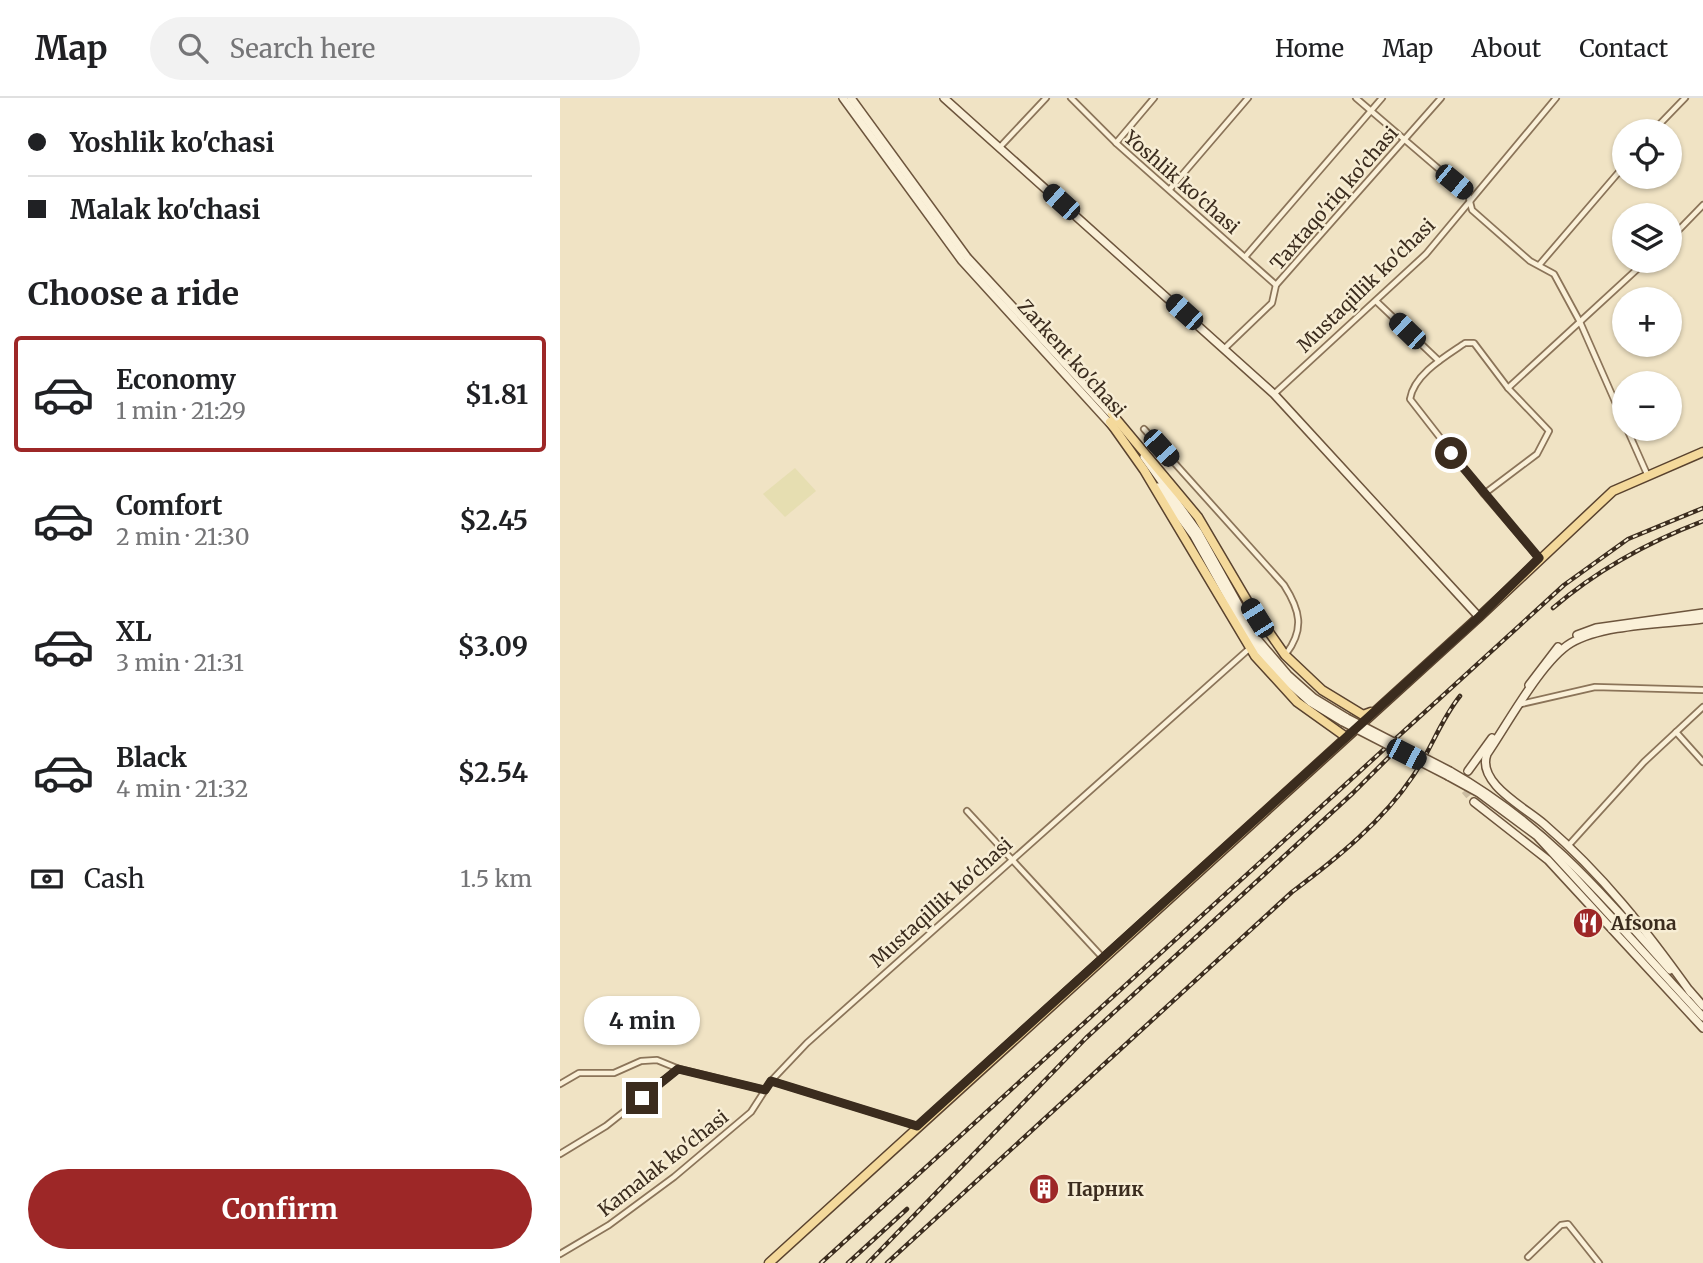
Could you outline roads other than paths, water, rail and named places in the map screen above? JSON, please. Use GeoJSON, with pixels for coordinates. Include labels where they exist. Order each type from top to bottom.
{"type":"FeatureCollection","features":[{"type":"Feature","properties":{"kind":"main road","name":"Zarkent ko'chasi"},"geometry":{"type":"LineString","coordinates":[[843,98],[962,261],[1111,418]]}},
{"type":"Feature","properties":{"kind":"main road","name":"Zarkent ko'chasi"},"geometry":{"type":"LineString","coordinates":[[851,98],[967,257],[1111,418],[1198,532],[1258,640],[1288,674],[1314,698],[1345,720],[1482,789],[1539,834]]}},
{"type":"Feature","properties":{"kind":"main road"},"geometry":{"type":"LineString","coordinates":[[944,98],[1275,394],[1479,617]]}},
{"type":"Feature","properties":{"kind":"main road"},"geometry":{"type":"LineString","coordinates":[[1111,418],[1250,648],[1297,702],[1346,737]]}},
{"type":"Feature","properties":{"kind":"main road"},"geometry":{"type":"LineString","coordinates":[[1111,418],[1198,517],[1267,633],[1285,655],[1322,690],[1353,711],[1363,715],[1377,708]]}},
{"type":"Feature","properties":{"kind":"main road"},"geometry":{"type":"LineString","coordinates":[[769,1263],[1102,957],[1479,617],[1602,499],[1647,474],[1703,452]]}},
{"type":"Feature","properties":{"kind":"main road"},"geometry":{"type":"LineString","coordinates":[[1468,771],[1542,665],[1566,641],[1596,628],[1703,613]]}},
{"type":"Feature","properties":{"kind":"main road"},"geometry":{"type":"LineString","coordinates":[[1691,993],[1647,929],[1568,846],[1486,772],[1486,756],[1557,655],[1575,641],[1598,633],[1703,619]]}},
{"type":"Feature","properties":{"kind":"main road"},"geometry":{"type":"LineString","coordinates":[[1474,802],[1548,860],[1703,1028]]}},
{"type":"Feature","properties":{"kind":"main road"},"geometry":{"type":"LineString","coordinates":[[1539,834],[1703,1017]]}},
{"type":"Feature","properties":{"kind":"main road"},"geometry":{"type":"LineString","coordinates":[[1539,834],[1604,896],[1703,1006]]}},
{"type":"Feature","properties":{"kind":"main road"},"geometry":{"type":"LineString","coordinates":[[1662,984],[1673,983]]}},
{"type":"Feature","properties":{"kind":"street"},"geometry":{"type":"LineString","coordinates":[[1000,148],[1045,98]]}},
{"type":"Feature","properties":{"kind":"street","name":"Yoshlik ko'chasi"},"geometry":{"type":"LineString","coordinates":[[1071,98],[1116,143],[1276,285]]}},
{"type":"Feature","properties":{"kind":"street"},"geometry":{"type":"LineString","coordinates":[[1116,143],[1154,98]]}},
{"type":"Feature","properties":{"kind":"street"},"geometry":{"type":"LineString","coordinates":[[1170,189],[1248,98]]}},
{"type":"Feature","properties":{"kind":"street"},"geometry":{"type":"LineString","coordinates":[[1356,98],[1468,194],[1472,210],[1482,219],[1530,261],[1540,264],[1554,274],[1580,322],[1612,395]]}},
{"type":"Feature","properties":{"kind":"street"},"geometry":{"type":"LineString","coordinates":[[1245,257],[1382,98]]}},
{"type":"Feature","properties":{"kind":"street","name":"Taxtaqo'riq ko'chasi"},"geometry":{"type":"LineString","coordinates":[[1225,348],[1272,303],[1276,285],[1441,98]]}},
{"type":"Feature","properties":{"kind":"street","name":"Mustaqillik ko'chasi"},"geometry":{"type":"LineString","coordinates":[[1275,394],[1426,254],[1556,98]]}},
{"type":"Feature","properties":{"kind":"street"},"geometry":{"type":"LineString","coordinates":[[1665,119],[1685,98]]}},
{"type":"Feature","properties":{"kind":"street"},"geometry":{"type":"LineString","coordinates":[[1540,264],[1612,180]]}},
{"type":"Feature","properties":{"kind":"street"},"geometry":{"type":"LineString","coordinates":[[1682,227],[1703,205]]}},
{"type":"Feature","properties":{"kind":"street"},"geometry":{"type":"LineString","coordinates":[[1508,388],[1633,273]]}},
{"type":"Feature","properties":{"kind":"street"},"geometry":{"type":"LineString","coordinates":[[1376,301],[1438,361]]}},
{"type":"Feature","properties":{"kind":"street"},"geometry":{"type":"LineString","coordinates":[[1484,494],[1537,454],[1549,431],[1508,388],[1474,343],[1465,343],[1438,361],[1415,385],[1410,399],[1484,494],[1539,558]]}},
{"type":"Feature","properties":{"kind":"street"},"geometry":{"type":"LineString","coordinates":[[1144,429],[1298,606],[1300,624],[1294,643],[1285,655]]}},
{"type":"Feature","properties":{"kind":"street"},"geometry":{"type":"LineString","coordinates":[[1632,441],[1647,474]]}},
{"type":"Feature","properties":{"kind":"street","name":"Mustaqillik ko'chasi"},"geometry":{"type":"LineString","coordinates":[[771,1081],[807,1043],[1250,648]]}},
{"type":"Feature","properties":{"kind":"street"},"geometry":{"type":"LineString","coordinates":[[1521,704],[1595,687],[1703,690]]}},
{"type":"Feature","properties":{"kind":"street"},"geometry":{"type":"LineString","coordinates":[[1568,846],[1644,762],[1703,707]]}},
{"type":"Feature","properties":{"kind":"street"},"geometry":{"type":"LineString","coordinates":[[1676,732],[1703,762]]}},
{"type":"Feature","properties":{"kind":"street"},"geometry":{"type":"LineString","coordinates":[[967,811],[1102,957]]}},
{"type":"Feature","properties":{"kind":"street"},"geometry":{"type":"LineString","coordinates":[[560,1084],[579,1073],[614,1073],[641,1061],[657,1060],[678,1069],[765,1090]]}},
{"type":"Feature","properties":{"kind":"street"},"geometry":{"type":"LineString","coordinates":[[560,1154],[606,1126],[678,1069]]}},
{"type":"Feature","properties":{"kind":"street"},"geometry":{"type":"LineString","coordinates":[[771,1081],[917,1126]]}},
{"type":"Feature","properties":{"kind":"street","name":"Kamalak ko'chasi"},"geometry":{"type":"LineString","coordinates":[[560,1254],[609,1225],[674,1177],[751,1112],[771,1081]]}},
{"type":"Feature","properties":{"kind":"street"},"geometry":{"type":"LineString","coordinates":[[1528,1257],[1561,1224],[1567,1224],[1599,1263]]}},
{"type":"Feature","properties":{"kind":"tunnel"},"geometry":{"type":"LineString","coordinates":[[1468,771],[1463,789],[1474,802]]}},
{"type":"Feature","properties":{"kind":"railway"},"geometry":{"type":"LineString","coordinates":[[821,1263],[1564,585],[1628,539],[1703,508]]}},
{"type":"Feature","properties":{"kind":"railway"},"geometry":{"type":"LineString","coordinates":[[1553,608],[1587,581],[1624,558],[1703,521]]}},
{"type":"Feature","properties":{"kind":"railway"},"geometry":{"type":"LineString","coordinates":[[887,1263],[1292,892],[1342,853],[1373,824],[1413,776],[1460,696]]}},
{"type":"Feature","properties":{"kind":"railway"},"geometry":{"type":"LineString","coordinates":[[868,1263],[1086,1038],[1353,793],[1395,751]]}},
{"type":"Feature","properties":{"kind":"railway"},"geometry":{"type":"LineString","coordinates":[[848,1263],[907,1209]]}},
{"type":"Feature","properties":{"kind":"place","name":"Afsona"},"geometry":{"type":"Point","coordinates":[1588,923]}},
{"type":"Feature","properties":{"kind":"place","name":"Парник"},"geometry":{"type":"Point","coordinates":[1044,1189]}}]}
